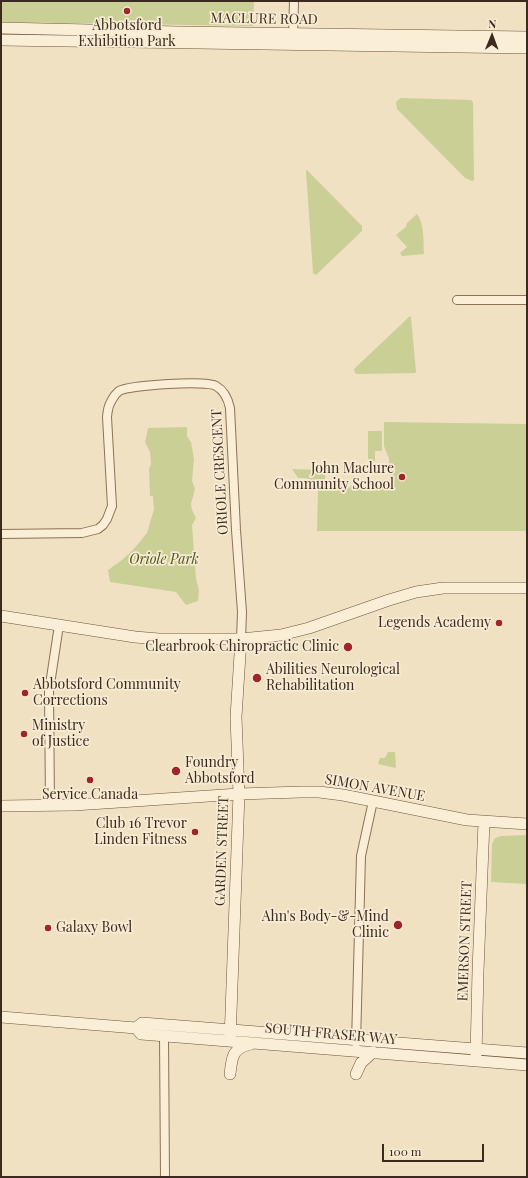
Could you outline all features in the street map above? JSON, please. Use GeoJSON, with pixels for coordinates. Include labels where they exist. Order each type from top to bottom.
{"type":"FeatureCollection","features":[{"type":"Feature","properties":{"kind":"main road","name":"MACLURE ROAD"},"geometry":{"type":"LineString","coordinates":[[1,28],[180,32],[293,39],[527,48]]}},
{"type":"Feature","properties":{"kind":"main road","name":"MACLURE ROAD"},"geometry":{"type":"LineString","coordinates":[[1,40],[527,37]]}},
{"type":"Feature","properties":{"kind":"main road"},"geometry":{"type":"LineString","coordinates":[[1,616],[134,637],[159,639],[241,639],[281,635],[309,628],[416,592],[443,588],[527,588]]}},
{"type":"Feature","properties":{"kind":"main road","name":"GARDEN STREET"},"geometry":{"type":"LineString","coordinates":[[231,1035],[239,794],[236,717],[241,639]]}},
{"type":"Feature","properties":{"kind":"main road","name":"SIMON AVENUE"},"geometry":{"type":"LineString","coordinates":[[1,806],[74,805],[239,794],[319,792],[343,795],[454,818],[484,822],[527,824]]}},
{"type":"Feature","properties":{"kind":"main road","name":"EMERSON STREET"},"geometry":{"type":"LineString","coordinates":[[476,1061],[484,822]]}},
{"type":"Feature","properties":{"kind":"main road","name":"SOUTH FRASER WAY"},"geometry":{"type":"LineString","coordinates":[[1,1017],[136,1028],[142,1023],[231,1035],[356,1045],[373,1052],[527,1065]]}},
{"type":"Feature","properties":{"kind":"main road","name":"SOUTH FRASER WAY"},"geometry":{"type":"LineString","coordinates":[[136,1028],[141,1034],[164,1036],[231,1035],[257,1043],[477,1049],[527,1053]]}},
{"type":"Feature","properties":{"kind":"main road"},"geometry":{"type":"LineString","coordinates":[[230,1074],[233,1056],[236,1051],[245,1045],[257,1043]]}},
{"type":"Feature","properties":{"kind":"main road"},"geometry":{"type":"LineString","coordinates":[[356,1045],[356,1074],[361,1063],[373,1052]]}},
{"type":"Feature","properties":{"kind":"street"},"geometry":{"type":"LineString","coordinates":[[293,39],[294,1]]}},
{"type":"Feature","properties":{"kind":"street"},"geometry":{"type":"LineString","coordinates":[[457,300],[527,300]]}},
{"type":"Feature","properties":{"kind":"street","name":"ORIOLE CRESCENT"},"geometry":{"type":"LineString","coordinates":[[1,534],[82,533],[98,529],[107,519],[112,506],[107,417],[109,404],[118,391],[134,387],[149,386],[202,383],[215,385],[229,400],[230,408],[242,612],[241,639]]}},
{"type":"Feature","properties":{"kind":"street"},"geometry":{"type":"LineString","coordinates":[[50,806],[49,691],[59,625]]}},
{"type":"Feature","properties":{"kind":"street"},"geometry":{"type":"LineString","coordinates":[[356,1045],[362,856],[373,802]]}},
{"type":"Feature","properties":{"kind":"street"},"geometry":{"type":"LineString","coordinates":[[164,1036],[165,1177]]}},
{"type":"Feature","properties":{"kind":"green space","name":"Abbotsford Exhibition Park"},"geometry":{"type":"Polygon","coordinates":[[[1,1],[254,1],[253,26],[1,22],[1,1]]]}},
{"type":"Feature","properties":{"kind":"green space"},"geometry":{"type":"Polygon","coordinates":[[[401,98],[471,100],[473,102],[474,180],[472,181],[465,178],[397,109],[396,102],[401,98]]]}},
{"type":"Feature","properties":{"kind":"green space"},"geometry":{"type":"Polygon","coordinates":[[[307,170],[362,226],[362,231],[316,275],[313,273],[307,170]]]}},
{"type":"Feature","properties":{"kind":"green space"},"geometry":{"type":"Polygon","coordinates":[[[417,214],[420,218],[422,228],[424,254],[402,256],[400,253],[407,247],[396,235],[406,227],[407,223],[417,214]]]}},
{"type":"Feature","properties":{"kind":"green space"},"geometry":{"type":"Polygon","coordinates":[[[410,316],[416,372],[355,373],[354,369],[410,316]]]}},
{"type":"Feature","properties":{"kind":"green space","name":"John Maclure Community School"},"geometry":{"type":"Polygon","coordinates":[[[384,422],[527,424],[527,531],[317,531],[318,487],[310,479],[298,478],[292,469],[325,470],[325,483],[330,488],[334,488],[341,483],[344,488],[349,488],[353,483],[355,483],[359,487],[364,488],[367,483],[371,483],[375,487],[379,487],[383,483],[387,483],[389,481],[389,459],[384,446],[384,422]]]}},
{"type":"Feature","properties":{"kind":"green space","name":"Oriole Park"},"geometry":{"type":"Polygon","coordinates":[[[187,427],[187,436],[191,442],[194,459],[192,481],[195,489],[191,504],[196,518],[192,525],[196,579],[199,590],[198,601],[186,605],[176,592],[110,582],[108,570],[133,550],[147,533],[154,509],[153,496],[150,496],[150,452],[145,442],[148,428],[187,427]]]}},
{"type":"Feature","properties":{"kind":"green space"},"geometry":{"type":"Polygon","coordinates":[[[368,431],[382,431],[382,451],[375,451],[375,461],[368,461],[368,431]]]}},
{"type":"Feature","properties":{"kind":"green space"},"geometry":{"type":"Polygon","coordinates":[[[388,752],[395,752],[396,768],[378,764],[380,758],[385,758],[388,752]]]}},
{"type":"Feature","properties":{"kind":"green space"},"geometry":{"type":"Polygon","coordinates":[[[527,835],[527,884],[491,882],[492,844],[495,838],[501,836],[527,835]]]}},
{"type":"Feature","properties":{"kind":"place","name":"Abbotsford Exhibition Park"},"geometry":{"type":"Point","coordinates":[127,11]}},
{"type":"Feature","properties":{"kind":"place","name":"John Maclure Community School"},"geometry":{"type":"Point","coordinates":[402,477]}},
{"type":"Feature","properties":{"kind":"place","name":"Legends Academy"},"geometry":{"type":"Point","coordinates":[499,623]}},
{"type":"Feature","properties":{"kind":"place","name":"Clearbrook Chiropractic Clinic"},"geometry":{"type":"Point","coordinates":[348,647]}},
{"type":"Feature","properties":{"kind":"place","name":"Abilities Neurological Rehabilitation"},"geometry":{"type":"Point","coordinates":[257,678]}},
{"type":"Feature","properties":{"kind":"place","name":"Abbotsford Community Corrections"},"geometry":{"type":"Point","coordinates":[25,693]}},
{"type":"Feature","properties":{"kind":"place","name":"Ministry of Justice"},"geometry":{"type":"Point","coordinates":[24,734]}},
{"type":"Feature","properties":{"kind":"place","name":"Foundry Abbotsford"},"geometry":{"type":"Point","coordinates":[176,771]}},
{"type":"Feature","properties":{"kind":"place","name":"Service Canada"},"geometry":{"type":"Point","coordinates":[90,780]}},
{"type":"Feature","properties":{"kind":"place","name":"Club 16 Trevor Linden Fitness"},"geometry":{"type":"Point","coordinates":[195,832]}},
{"type":"Feature","properties":{"kind":"place","name":"Ahn's Body-&-Mind Clinic"},"geometry":{"type":"Point","coordinates":[398,925]}},
{"type":"Feature","properties":{"kind":"place","name":"Galaxy Bowl"},"geometry":{"type":"Point","coordinates":[48,928]}}]}
